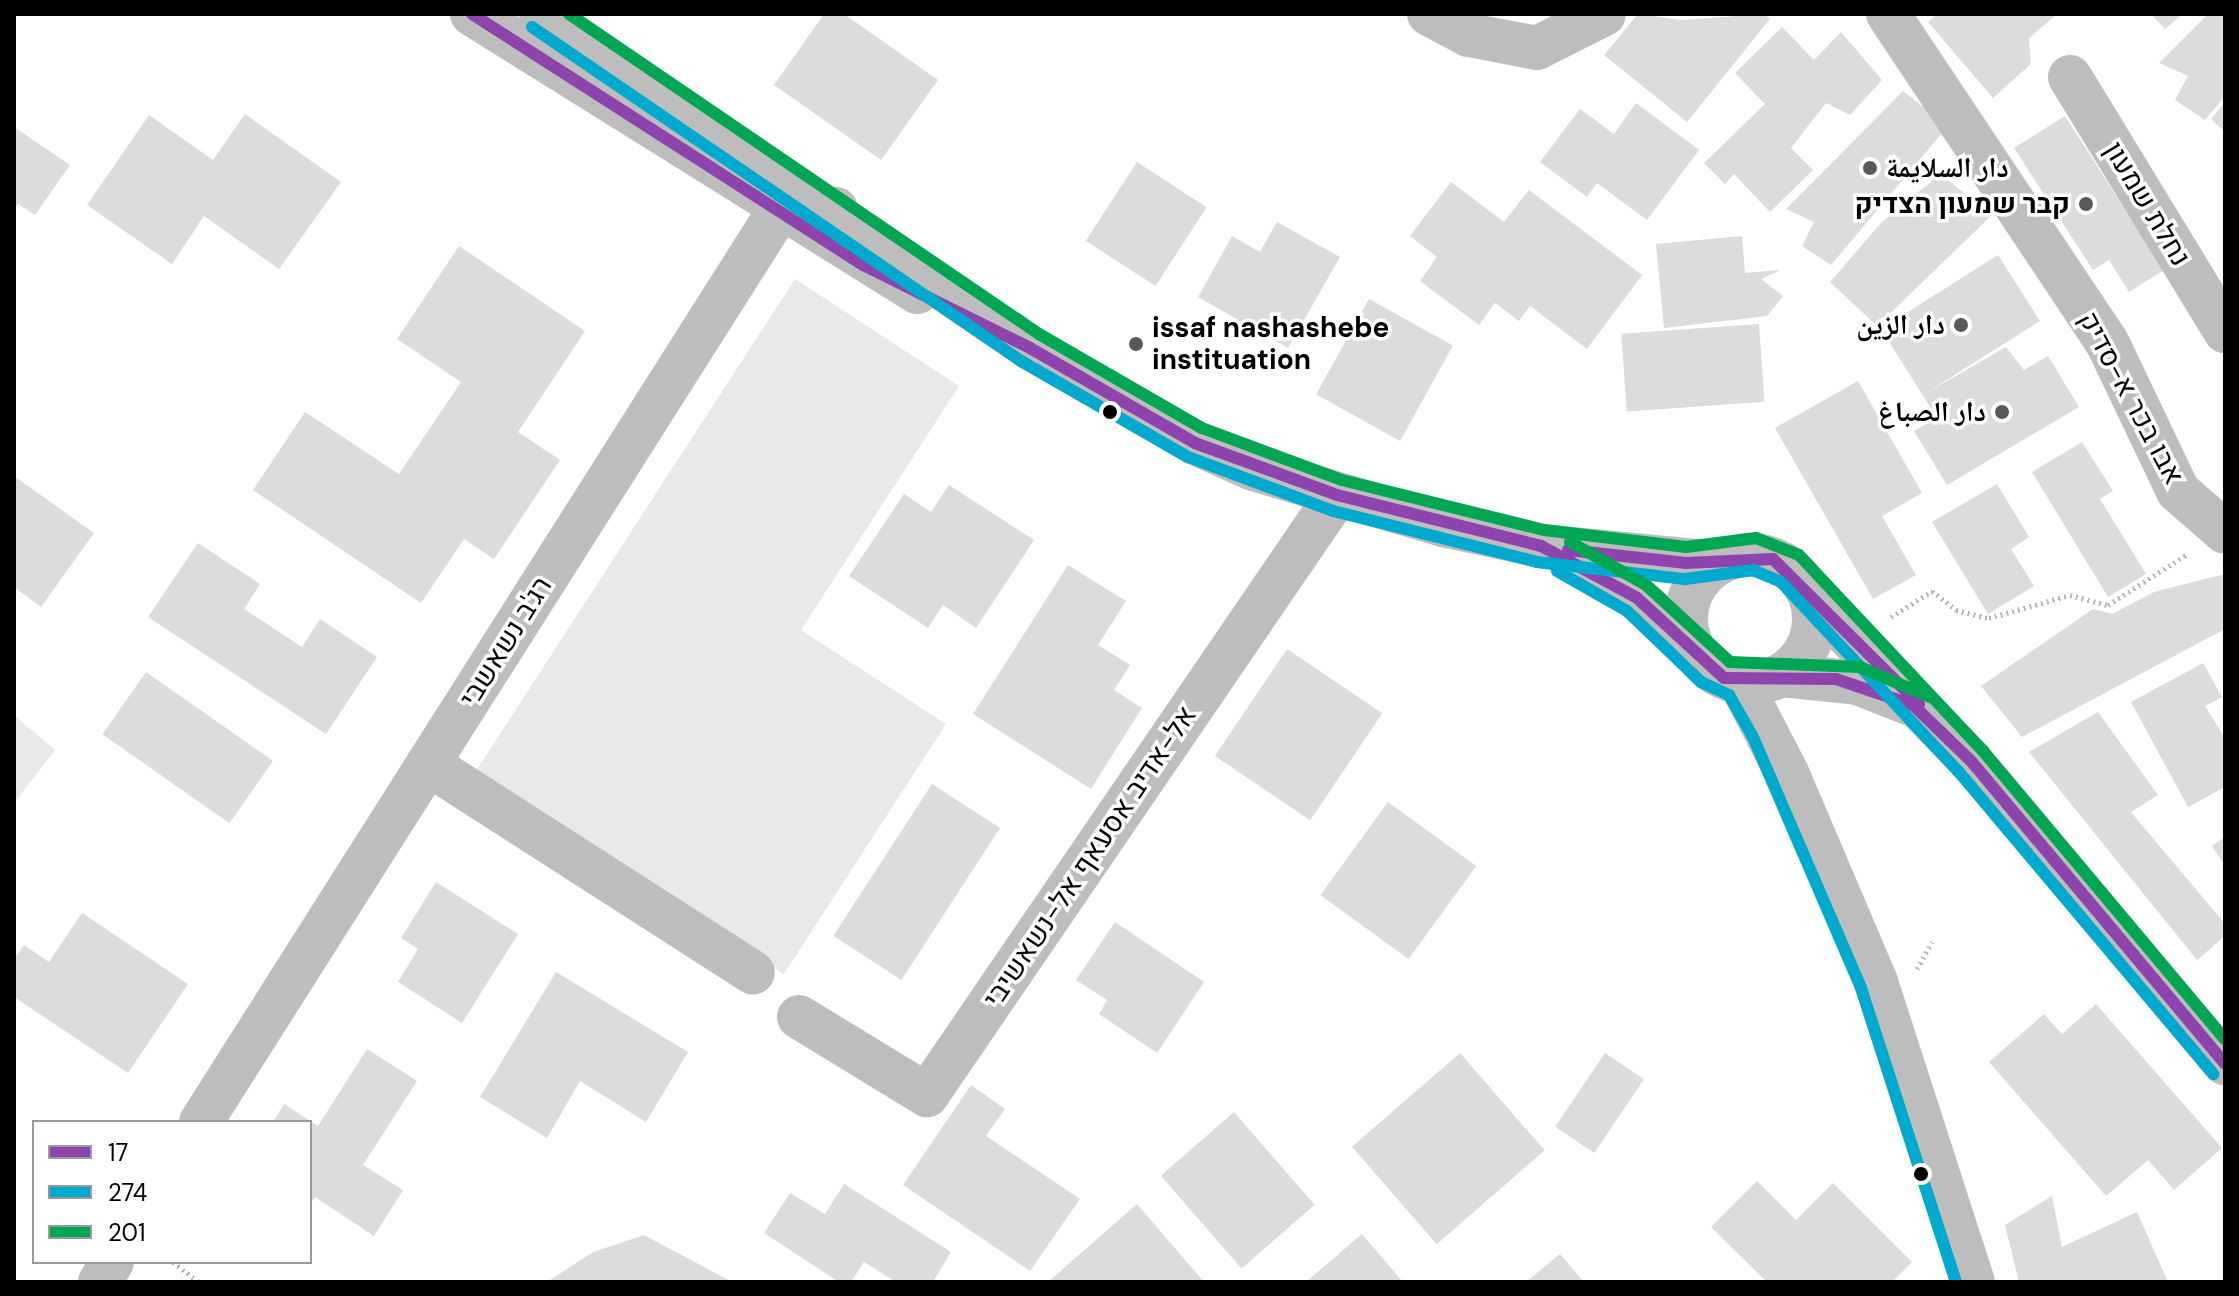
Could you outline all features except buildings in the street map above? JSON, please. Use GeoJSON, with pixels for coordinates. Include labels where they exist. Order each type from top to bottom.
{"type":"FeatureCollection","features":[{"type":"Feature","properties":{"kind":"street"},"geometry":{"type":"LineString","coordinates":[[472,14],[863,265],[1030,348],[1195,443],[1337,495],[1541,546],[1717,563],[1755,554],[1773,559],[1803,582],[1812,599],[1932,717],[2225,1064]]}},
{"type":"Feature","properties":{"kind":"street"},"geometry":{"type":"LineString","coordinates":[[541,14],[836,209],[1030,348]]}},
{"type":"Feature","properties":{"kind":"street"},"geometry":{"type":"LineString","coordinates":[[1429,14],[1469,35],[1537,48],[1604,14]]}},
{"type":"Feature","properties":{"kind":"street","name":"אבו בכר א-סדיק"},"geometry":{"type":"LineString","coordinates":[[1888,14],[2107,342],[2178,491],[2213,541]]}},
{"type":"Feature","properties":{"kind":"street","name":"נחלת שמעון"},"geometry":{"type":"LineString","coordinates":[[2070,77],[2225,331]]}},
{"type":"Feature","properties":{"kind":"street"},"geometry":{"type":"LineString","coordinates":[[778,212],[836,209]]}},
{"type":"Feature","properties":{"kind":"street","name":"רג'ב נשאשבי"},"geometry":{"type":"LineString","coordinates":[[202,1120],[778,212]]}},
{"type":"Feature","properties":{"kind":"street","name":"אל-אדיב אסעאף אל-נשאשיבי"},"geometry":{"type":"LineString","coordinates":[[799,1017],[927,1095],[1337,495]]}},
{"type":"Feature","properties":{"kind":"street"},"geometry":{"type":"LineString","coordinates":[[1541,546],[1616,584],[1691,644],[1711,670],[1740,682],[1782,675],[1858,683],[1932,717]]}},
{"type":"Feature","properties":{"kind":"street"},"geometry":{"type":"LineString","coordinates":[[1691,644],[1686,608],[1717,563]]}},
{"type":"Feature","properties":{"kind":"street"},"geometry":{"type":"LineString","coordinates":[[1782,675],[1810,642],[1812,599]]}},
{"type":"Feature","properties":{"kind":"street"},"geometry":{"type":"LineString","coordinates":[[1740,682],[1787,773],[1876,982],[1973,1282]]}},
{"type":"Feature","properties":{"kind":"street"},"geometry":{"type":"LineString","coordinates":[[428,764],[753,973]]}},
{"type":"Feature","properties":{"kind":"street"},"geometry":{"type":"LineString","coordinates":[[100,1282],[111,1264]]}},
{"type":"Feature","properties":{"kind":"path"},"geometry":{"type":"LineString","coordinates":[[1857,640],[1932,591],[1956,610],[1989,618],[2070,595],[2108,605],[2177,558],[2213,541]]}},
{"type":"Feature","properties":{"kind":"path"},"geometry":{"type":"LineString","coordinates":[[176,1264],[199,1282]]}},
{"type":"Feature","properties":{"kind":"shaded area"},"geometry":{"type":"Polygon","coordinates":[[[795,279],[959,386],[801,630],[946,724],[784,974],[474,774],[795,279]]]}},
{"type":"Feature","properties":{"kind":"shaded area"},"geometry":{"type":"Polygon","coordinates":[[[14,715],[55,750],[14,803],[14,715]]]}},
{"type":"Feature","properties":{"kind":"transit line","name":"17"},"geometry":{"type":"LineString","coordinates":[[472,14],[863,265],[1030,348],[1195,443],[1337,495],[1541,546],[1637,598],[1724,678],[1836,679],[1913,705],[1971,761],[2225,1064]]}},
{"type":"Feature","properties":{"kind":"transit line","name":"201"},"geometry":{"type":"LineString","coordinates":[[569,14],[1039,334],[1202,428],[1342,480],[1544,530],[1686,547],[1756,538],[1799,555],[1983,751],[2225,1039]]}},
{"type":"Feature","properties":{"kind":"transit line","name":"274"},"geometry":{"type":"LineString","coordinates":[[532,27],[1021,361],[1188,457],[1333,511],[1537,562],[1685,579],[1753,570],[1781,582],[1959,772],[2213,1074]]}},
{"type":"Feature","properties":{"kind":"transit line","name":"201"},"geometry":{"type":"LineString","coordinates":[[1570,542],[1646,585],[1730,662],[1860,667],[1932,698]]}},
{"type":"Feature","properties":{"kind":"transit line","name":"17"},"geometry":{"type":"LineString","coordinates":[[1568,550],[1686,563],[1773,559],[1919,704]]}},
{"type":"Feature","properties":{"kind":"transit line","name":"274"},"geometry":{"type":"LineString","coordinates":[[1557,571],[1627,611],[1701,682],[1729,695],[1753,737],[1861,988],[1956,1282]]}},
{"type":"Feature","properties":{"kind":"place","name":"دار السلايمة"},"geometry":{"type":"Point","coordinates":[1870,168]}},
{"type":"Feature","properties":{"kind":"place","name":"קבר שמעון הצדיק"},"geometry":{"type":"Point","coordinates":[2086,204]}},
{"type":"Feature","properties":{"kind":"place","name":"دار الزين"},"geometry":{"type":"Point","coordinates":[1961,325]}},
{"type":"Feature","properties":{"kind":"place","name":"issaf nashashebe instituation"},"geometry":{"type":"Point","coordinates":[1136,344]}},
{"type":"Feature","properties":{"kind":"place","name":"دار الصباغ"},"geometry":{"type":"Point","coordinates":[2002,412]}}]}
